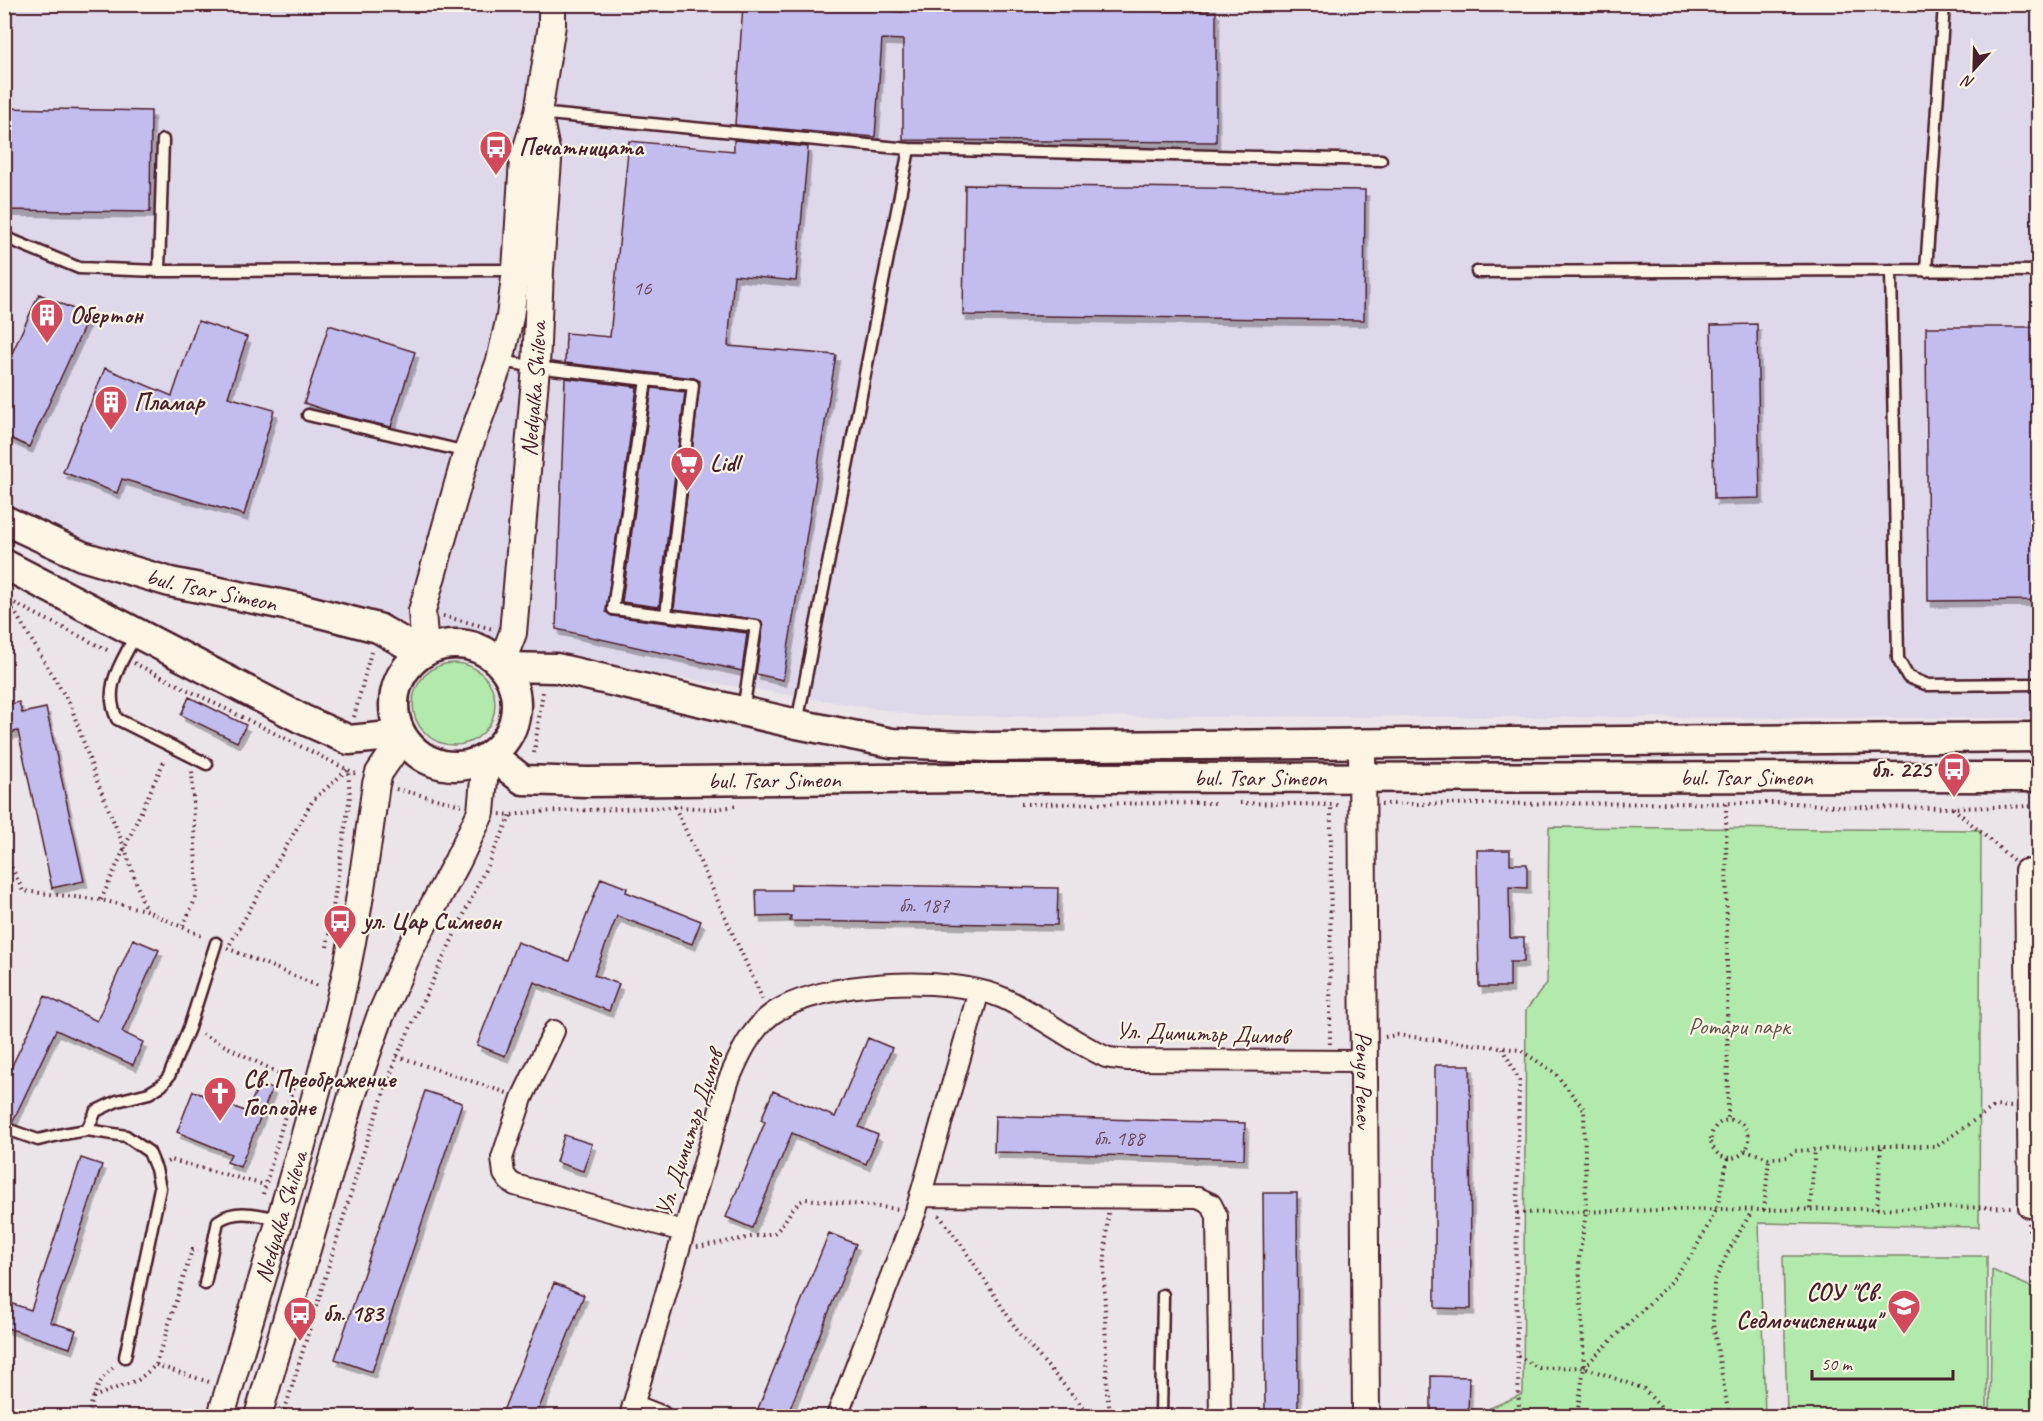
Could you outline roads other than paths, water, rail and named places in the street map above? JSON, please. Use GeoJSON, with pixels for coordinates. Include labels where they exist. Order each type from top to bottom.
{"type":"FeatureCollection","features":[{"type":"Feature","properties":{"kind":"main road","name":"bul. Tsar Simeon"},"geometry":{"type":"LineString","coordinates":[[4,520],[82,556],[170,582],[304,609],[378,628],[423,652]]}},
{"type":"Feature","properties":{"kind":"main road"},"geometry":{"type":"LineString","coordinates":[[4,564],[302,719],[349,740],[402,736]]}},
{"type":"Feature","properties":{"kind":"main road"},"geometry":{"type":"LineString","coordinates":[[444,644],[465,644],[484,651],[502,665],[512,681],[516,697],[516,713],[503,743],[488,756],[469,765],[450,766],[432,762],[416,752],[402,736],[394,717],[393,699],[398,681],[408,665],[423,652],[444,644]]}},
{"type":"Feature","properties":{"kind":"main road","name":"bul. Tsar Simeon"},"geometry":{"type":"LineString","coordinates":[[502,665],[556,668],[797,724],[892,743],[990,747],[2038,737]]}},
{"type":"Feature","properties":{"kind":"main road","name":"bul. Tsar Simeon"},"geometry":{"type":"LineString","coordinates":[[488,756],[523,780],[587,782],[958,778],[2038,777]]}},
{"type":"Feature","properties":{"kind":"street","name":"Nedyalka Shileva"},"geometry":{"type":"LineString","coordinates":[[502,665],[513,633],[536,367],[528,270],[523,160],[538,113],[554,11]]}},
{"type":"Feature","properties":{"kind":"street","name":"Nedyalka Shileva"},"geometry":{"type":"LineString","coordinates":[[423,652],[422,611],[467,452],[500,361],[510,317],[528,270]]}},
{"type":"Feature","properties":{"kind":"street","name":"Nedyalka Shileva"},"geometry":{"type":"LineString","coordinates":[[221,1416],[269,1217],[318,1087],[342,993],[376,784],[402,736]]}},
{"type":"Feature","properties":{"kind":"street","name":"Penyo Penev"},"geometry":{"type":"LineString","coordinates":[[1362,744],[1366,1416]]}},
{"type":"Feature","properties":{"kind":"street","name":"Nedyalka Shileva"},"geometry":{"type":"LineString","coordinates":[[258,1416],[352,1096],[380,1017],[410,949],[481,812],[488,756]]}},
{"type":"Feature","properties":{"kind":"street"},"geometry":{"type":"LineString","coordinates":[[2025,870],[2032,987],[2027,1107],[2029,1207]]}},
{"type":"Feature","properties":{"kind":"street","name":"Ул. Димитър Димов"},"geometry":{"type":"LineString","coordinates":[[631,1411],[728,1082],[739,1056],[752,1035],[770,1015],[785,1006],[810,996],[871,984],[946,986],[979,991],[1002,998],[1107,1057],[1129,1060],[1330,1061],[1363,1051]]}},
{"type":"Feature","properties":{"kind":"street"},"geometry":{"type":"LineString","coordinates":[[837,1416],[921,1201],[979,991]]}},
{"type":"Feature","properties":{"kind":"street"},"geometry":{"type":"LineString","coordinates":[[554,1031],[522,1098],[502,1158],[504,1174],[508,1181],[681,1240]]}},
{"type":"Feature","properties":{"kind":"street"},"geometry":{"type":"LineString","coordinates":[[921,1201],[1198,1198],[1211,1204],[1217,1216],[1220,1416]]}},
{"type":"Feature","properties":{"kind":"street"},"geometry":{"type":"LineString","coordinates":[[631,1411],[661,1416]]}},
{"type":"Feature","properties":{"kind":"lane"},"geometry":{"type":"LineString","coordinates":[[1926,271],[1944,4]]}},
{"type":"Feature","properties":{"kind":"lane"},"geometry":{"type":"LineString","coordinates":[[538,113],[909,149],[1381,160]]}},
{"type":"Feature","properties":{"kind":"lane"},"geometry":{"type":"LineString","coordinates":[[159,271],[163,140]]}},
{"type":"Feature","properties":{"kind":"lane"},"geometry":{"type":"LineString","coordinates":[[797,724],[909,149]]}},
{"type":"Feature","properties":{"kind":"lane"},"geometry":{"type":"LineString","coordinates":[[4,237],[79,268],[159,271],[528,270]]}},
{"type":"Feature","properties":{"kind":"lane"},"geometry":{"type":"LineString","coordinates":[[1891,270],[1898,659],[1908,676],[1928,685],[2038,684]]}},
{"type":"Feature","properties":{"kind":"lane"},"geometry":{"type":"LineString","coordinates":[[1477,272],[2038,271]]}},
{"type":"Feature","properties":{"kind":"lane"},"geometry":{"type":"LineString","coordinates":[[500,361],[693,385],[666,615]]}},
{"type":"Feature","properties":{"kind":"lane"},"geometry":{"type":"LineString","coordinates":[[646,380],[613,609],[756,626],[743,711]]}},
{"type":"Feature","properties":{"kind":"lane"},"geometry":{"type":"LineString","coordinates":[[308,415],[467,452]]}},
{"type":"Feature","properties":{"kind":"lane"},"geometry":{"type":"LineString","coordinates":[[137,633],[114,678],[111,694],[112,706],[117,719],[207,764]]}},
{"type":"Feature","properties":{"kind":"lane"},"geometry":{"type":"LineString","coordinates":[[87,1130],[96,1111],[117,1101],[149,1093],[162,1085],[169,1076],[189,1028],[216,944]]}},
{"type":"Feature","properties":{"kind":"lane"},"geometry":{"type":"LineString","coordinates":[[4,1128],[38,1140],[87,1130],[126,1136],[149,1152],[156,1168],[160,1188],[124,1358]]}},
{"type":"Feature","properties":{"kind":"lane"},"geometry":{"type":"LineString","coordinates":[[205,1284],[218,1221],[226,1215],[238,1213],[269,1217]]}},
{"type":"Feature","properties":{"kind":"lane"},"geometry":{"type":"LineString","coordinates":[[1161,1416],[1163,1295]]}},
{"type":"Feature","properties":{"kind":"place","name":"Печатницата"},"geometry":{"type":"Point","coordinates":[496,176]}},
{"type":"Feature","properties":{"kind":"place","name":"Обертон"},"geometry":{"type":"Point","coordinates":[47,344]}},
{"type":"Feature","properties":{"kind":"place","name":"Пламар"},"geometry":{"type":"Point","coordinates":[111,431]}},
{"type":"Feature","properties":{"kind":"place","name":"Lidl"},"geometry":{"type":"Point","coordinates":[687,492]}},
{"type":"Feature","properties":{"kind":"place","name":"бл. 225"},"geometry":{"type":"Point","coordinates":[1954,798]}},
{"type":"Feature","properties":{"kind":"place","name":"ул. Цар Симеон"},"geometry":{"type":"Point","coordinates":[340,950]}},
{"type":"Feature","properties":{"kind":"place","name":"Св. Преображение Господне"},"geometry":{"type":"Point","coordinates":[220,1122]}},
{"type":"Feature","properties":{"kind":"place","name":"СОУ \"Св. Седмочисленици\""},"geometry":{"type":"Point","coordinates":[1904,1335]}},
{"type":"Feature","properties":{"kind":"place","name":"бл. 183"},"geometry":{"type":"Point","coordinates":[300,1342]}},
{"type":"Feature","properties":{"kind":"park label","name":"Ротари парк"},"geometry":{"type":"Point","coordinates":[1739,1026]}}]}
